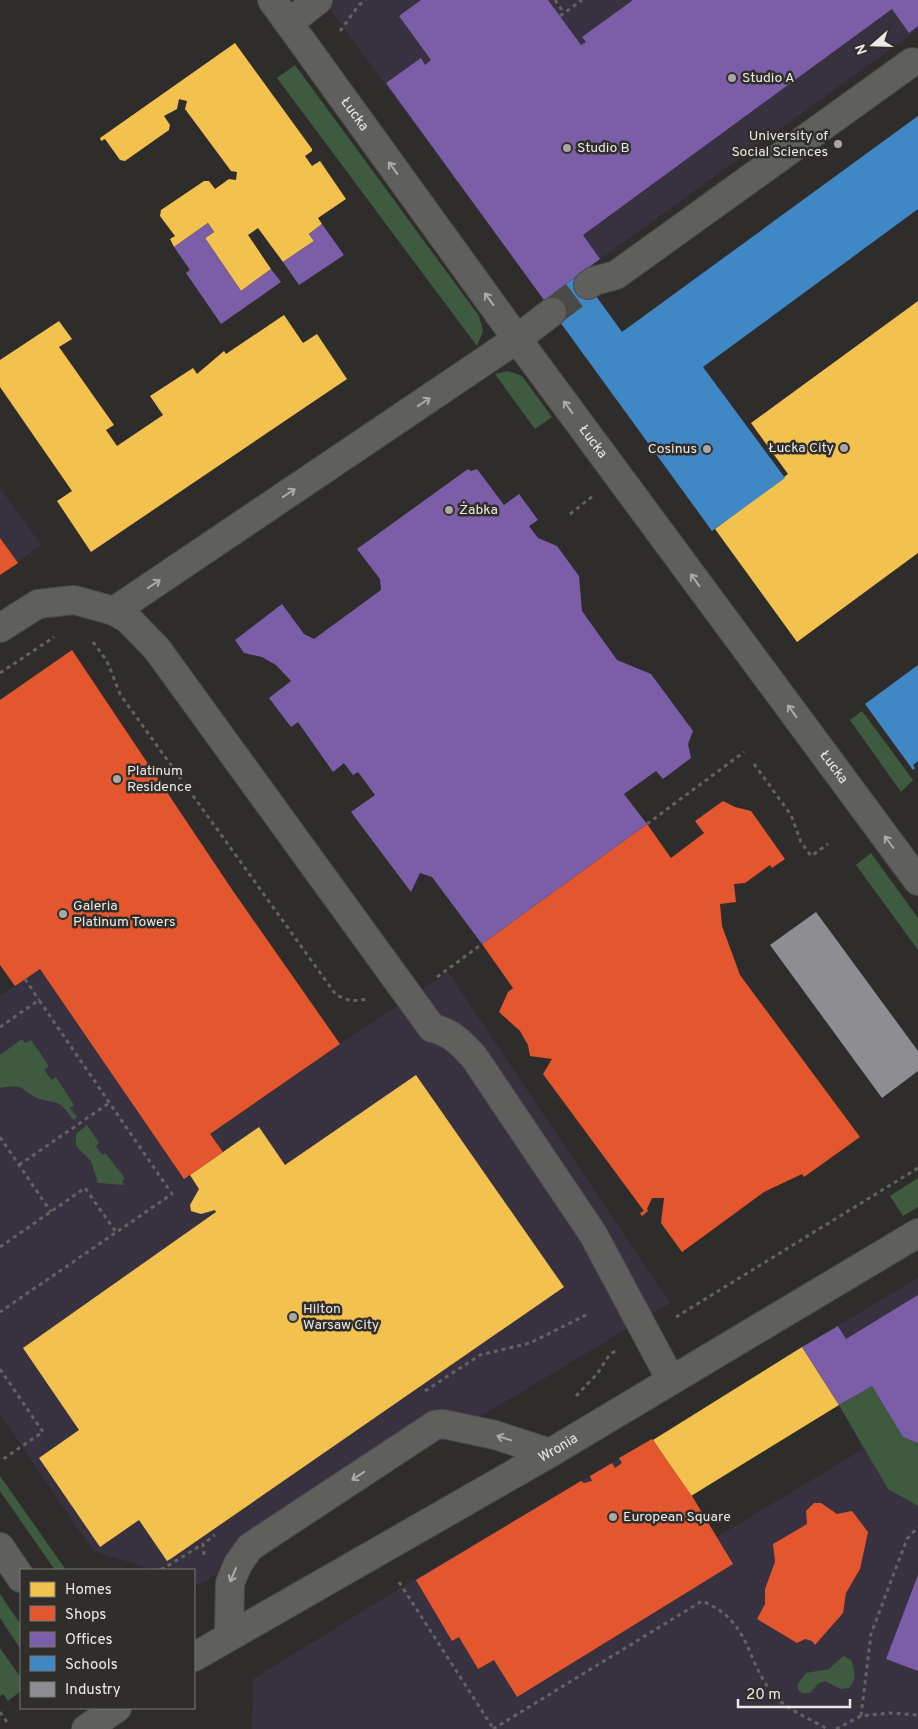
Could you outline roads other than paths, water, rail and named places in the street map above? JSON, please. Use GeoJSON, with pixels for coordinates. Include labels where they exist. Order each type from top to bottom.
{"type":"FeatureCollection","features":[{"type":"Feature","properties":{"kind":"street","name":"Łucka"},"geometry":{"type":"LineString","coordinates":[[272,0],[517,339],[918,881]]}},
{"type":"Feature","properties":{"kind":"street"},"geometry":{"type":"LineString","coordinates":[[289,23],[318,0]]}},
{"type":"Feature","properties":{"kind":"street"},"geometry":{"type":"LineString","coordinates":[[588,285],[594,281],[616,275],[912,62]]}},
{"type":"Feature","properties":{"kind":"street"},"geometry":{"type":"LineString","coordinates":[[114,611],[517,339],[552,312]]}},
{"type":"Feature","properties":{"kind":"street"},"geometry":{"type":"LineString","coordinates":[[0,628],[38,604],[74,600],[114,611],[128,619],[157,649],[432,1028],[444,1030],[454,1036],[474,1057],[593,1234],[671,1380]]}},
{"type":"Feature","properties":{"kind":"street","name":"Wronia"},"geometry":{"type":"LineString","coordinates":[[195,1656],[229,1635],[550,1453],[918,1233]]}},
{"type":"Feature","properties":{"kind":"street"},"geometry":{"type":"LineString","coordinates":[[229,1635],[230,1583],[238,1564],[250,1547],[435,1425],[443,1424],[494,1435],[550,1453]]}},
{"type":"Feature","properties":{"kind":"street"},"geometry":{"type":"LineString","coordinates":[[0,1547],[20,1577]]}},
{"type":"Feature","properties":{"kind":"street"},"geometry":{"type":"LineString","coordinates":[[86,1729],[116,1714]]}},
{"type":"Feature","properties":{"kind":"tunnel"},"geometry":{"type":"LineString","coordinates":[[552,312],[588,285]]}},
{"type":"Feature","properties":{"kind":"place","name":"Studio A"},"geometry":{"type":"Point","coordinates":[732,78]}},
{"type":"Feature","properties":{"kind":"place","name":"University of Social Sciences"},"geometry":{"type":"Point","coordinates":[838,144]}},
{"type":"Feature","properties":{"kind":"place","name":"Studio B"},"geometry":{"type":"Point","coordinates":[567,148]}},
{"type":"Feature","properties":{"kind":"place","name":"Łucka City"},"geometry":{"type":"Point","coordinates":[844,448]}},
{"type":"Feature","properties":{"kind":"place","name":"Cosinus"},"geometry":{"type":"Point","coordinates":[707,449]}},
{"type":"Feature","properties":{"kind":"place","name":"Żabka"},"geometry":{"type":"Point","coordinates":[449,510]}},
{"type":"Feature","properties":{"kind":"place","name":"Platinum Residence"},"geometry":{"type":"Point","coordinates":[117,779]}},
{"type":"Feature","properties":{"kind":"place","name":"Galeria Platinum Towers"},"geometry":{"type":"Point","coordinates":[63,914]}},
{"type":"Feature","properties":{"kind":"place","name":"Hilton Warsaw City"},"geometry":{"type":"Point","coordinates":[293,1317]}},
{"type":"Feature","properties":{"kind":"place","name":"European Square"},"geometry":{"type":"Point","coordinates":[613,1517]}}]}
